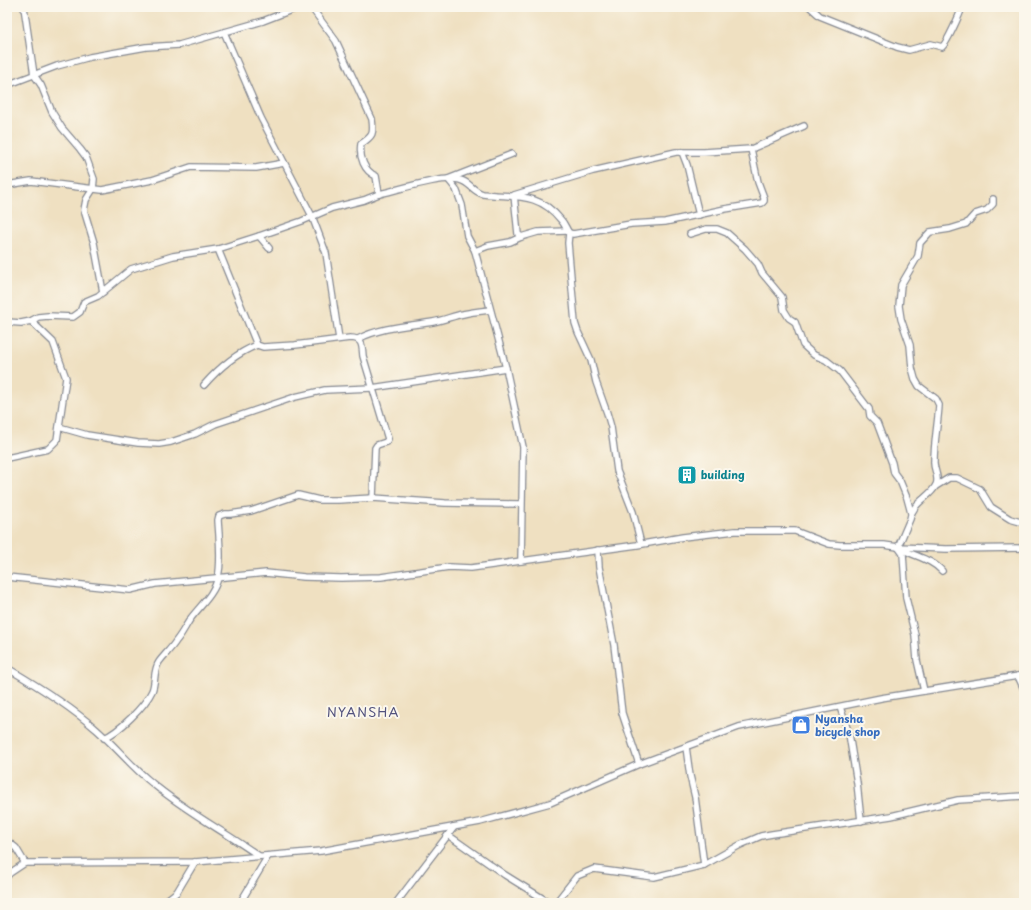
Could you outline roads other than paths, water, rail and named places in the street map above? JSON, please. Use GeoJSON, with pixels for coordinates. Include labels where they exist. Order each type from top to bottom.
{"type":"FeatureCollection","features":[{"type":"Feature","properties":{"kind":"street"},"geometry":{"type":"LineString","coordinates":[[24,7],[34,75],[41,85],[58,123],[86,157],[94,179],[93,189],[86,200],[84,210],[94,243],[103,292]]}},
{"type":"Feature","properties":{"kind":"street"},"geometry":{"type":"LineString","coordinates":[[7,85],[57,66],[90,57],[146,47],[179,45],[263,22],[298,7]]}},
{"type":"Feature","properties":{"kind":"street"},"geometry":{"type":"LineString","coordinates":[[311,7],[336,40],[372,119],[374,130],[371,137],[361,144],[360,151],[366,168],[371,174],[376,176],[379,194]]}},
{"type":"Feature","properties":{"kind":"street"},"geometry":{"type":"LineString","coordinates":[[810,7],[820,16],[879,40],[909,50],[931,44],[942,47],[949,38],[962,7]]}},
{"type":"Feature","properties":{"kind":"street"},"geometry":{"type":"LineString","coordinates":[[224,32],[261,118],[312,216],[326,253],[339,339]]}},
{"type":"Feature","properties":{"kind":"street"},"geometry":{"type":"LineString","coordinates":[[514,196],[593,171],[676,152],[751,149],[804,126]]}},
{"type":"Feature","properties":{"kind":"street"},"geometry":{"type":"LineString","coordinates":[[475,251],[488,246],[510,242],[538,232],[568,232],[573,234],[631,224],[665,222],[764,201],[758,182],[751,149]]}},
{"type":"Feature","properties":{"kind":"street"},"geometry":{"type":"LineString","coordinates":[[682,152],[687,165],[699,215]]}},
{"type":"Feature","properties":{"kind":"street"},"geometry":{"type":"LineString","coordinates":[[448,179],[512,154]]}},
{"type":"Feature","properties":{"kind":"street"},"geometry":{"type":"LineString","coordinates":[[7,185],[31,181],[102,190],[152,180],[191,168],[256,168],[284,163]]}},
{"type":"Feature","properties":{"kind":"street"},"geometry":{"type":"LineString","coordinates":[[448,179],[456,189],[462,205],[467,236],[475,251],[506,368],[523,447],[521,561]]}},
{"type":"Feature","properties":{"kind":"street"},"geometry":{"type":"LineString","coordinates":[[7,322],[21,323],[31,321],[38,317],[48,316],[73,317],[80,312],[84,302],[98,296],[131,269],[173,256],[218,249],[259,236],[332,208],[364,200],[379,194],[433,181],[460,179],[466,182],[476,192],[490,195],[524,196],[542,203],[562,220],[568,232],[575,323],[591,360],[596,382],[608,413],[617,471],[633,512],[641,544]]}},
{"type":"Feature","properties":{"kind":"street"},"geometry":{"type":"LineString","coordinates":[[514,196],[518,234],[521,237]]}},
{"type":"Feature","properties":{"kind":"street"},"geometry":{"type":"LineString","coordinates":[[936,486],[938,479],[933,462],[939,405],[936,399],[919,386],[915,379],[912,368],[910,345],[901,319],[899,306],[901,286],[918,256],[920,243],[930,232],[950,229],[966,224],[975,214],[987,210],[993,204],[993,199]]}},
{"type":"Feature","properties":{"kind":"street"},"geometry":{"type":"LineString","coordinates":[[690,234],[710,229],[727,233],[745,249],[758,264],[762,272],[782,297],[784,310],[789,318],[795,322],[803,344],[814,355],[826,360],[840,371],[869,409],[870,416],[877,423],[892,463],[894,473],[900,480],[911,510],[911,514]]}},
{"type":"Feature","properties":{"kind":"street"},"geometry":{"type":"LineString","coordinates":[[259,236],[269,248]]}},
{"type":"Feature","properties":{"kind":"street"},"geometry":{"type":"LineString","coordinates":[[218,249],[257,345]]}},
{"type":"Feature","properties":{"kind":"street"},"geometry":{"type":"LineString","coordinates":[[204,385],[240,354],[257,345],[263,347],[350,338],[358,339],[368,334],[401,326],[431,322],[461,314],[490,310]]}},
{"type":"Feature","properties":{"kind":"street"},"geometry":{"type":"LineString","coordinates":[[7,458],[48,450],[57,440],[66,378],[53,342],[31,321]]}},
{"type":"Feature","properties":{"kind":"street"},"geometry":{"type":"LineString","coordinates":[[358,339],[363,348],[363,356],[388,439],[386,442],[377,445],[375,448],[373,498]]}},
{"type":"Feature","properties":{"kind":"street"},"geometry":{"type":"LineString","coordinates":[[59,426],[87,436],[138,443],[159,444],[171,442],[195,434],[215,424],[295,397],[325,390],[372,388],[506,368]]}},
{"type":"Feature","properties":{"kind":"street"},"geometry":{"type":"LineString","coordinates":[[898,547],[915,506],[936,486],[949,478],[957,478],[980,489],[991,508],[1010,519],[1024,523]]}},
{"type":"Feature","properties":{"kind":"street"},"geometry":{"type":"LineString","coordinates":[[104,738],[114,733],[131,718],[147,699],[152,691],[158,662],[169,651],[190,619],[211,594],[218,578],[220,559],[218,520],[221,514],[251,511],[298,495],[318,500],[373,498],[445,503],[521,504]]}},
{"type":"Feature","properties":{"kind":"street"},"geometry":{"type":"LineString","coordinates":[[7,577],[130,590],[155,584],[266,573],[304,577],[381,577],[449,567],[471,568],[683,537],[735,531],[795,531],[829,544],[855,546],[884,544],[898,547],[961,549],[1024,548]]}},
{"type":"Feature","properties":{"kind":"street"},"geometry":{"type":"LineString","coordinates":[[898,547],[934,563],[942,571]]}},
{"type":"Feature","properties":{"kind":"street"},"geometry":{"type":"LineString","coordinates":[[898,547],[903,554],[906,598],[915,635],[917,660],[924,692]]}},
{"type":"Feature","properties":{"kind":"street"},"geometry":{"type":"LineString","coordinates":[[598,550],[599,567],[614,645],[622,713],[639,764]]}},
{"type":"Feature","properties":{"kind":"street"},"geometry":{"type":"LineString","coordinates":[[7,668],[38,686],[90,724],[152,783],[187,810],[260,856]]}},
{"type":"Feature","properties":{"kind":"street"},"geometry":{"type":"LineString","coordinates":[[7,876],[25,863],[195,862],[268,856],[321,851],[454,827],[484,821],[550,803],[639,764],[740,727],[840,707],[1021,676],[1024,689]]}},
{"type":"Feature","properties":{"kind":"street"},"geometry":{"type":"LineString","coordinates":[[840,707],[850,734],[858,783],[861,821]]}},
{"type":"Feature","properties":{"kind":"street"},"geometry":{"type":"LineString","coordinates":[[686,747],[690,776],[695,797],[704,865]]}},
{"type":"Feature","properties":{"kind":"street"},"geometry":{"type":"LineString","coordinates":[[448,835],[505,875],[551,903],[558,900],[577,876],[594,869],[654,877],[704,865],[740,845],[761,836],[891,816],[958,800],[1024,796]]}},
{"type":"Feature","properties":{"kind":"street"},"geometry":{"type":"LineString","coordinates":[[396,903],[454,827]]}},
{"type":"Feature","properties":{"kind":"street"},"geometry":{"type":"LineString","coordinates":[[7,841],[16,848],[25,863]]}},
{"type":"Feature","properties":{"kind":"street"},"geometry":{"type":"LineString","coordinates":[[240,903],[268,856]]}},
{"type":"Feature","properties":{"kind":"street"},"geometry":{"type":"LineString","coordinates":[[163,903],[177,892],[195,862]]}},
{"type":"Feature","properties":{"kind":"place","name":"building"},"geometry":{"type":"Point","coordinates":[687,475]}},
{"type":"Feature","properties":{"kind":"place","name":"Nyansha bicycle shop"},"geometry":{"type":"Point","coordinates":[801,725]}},
{"type":"Feature","properties":{"kind":"district","name":"NYANSHA"},"geometry":{"type":"Point","coordinates":[363,712]}}]}
